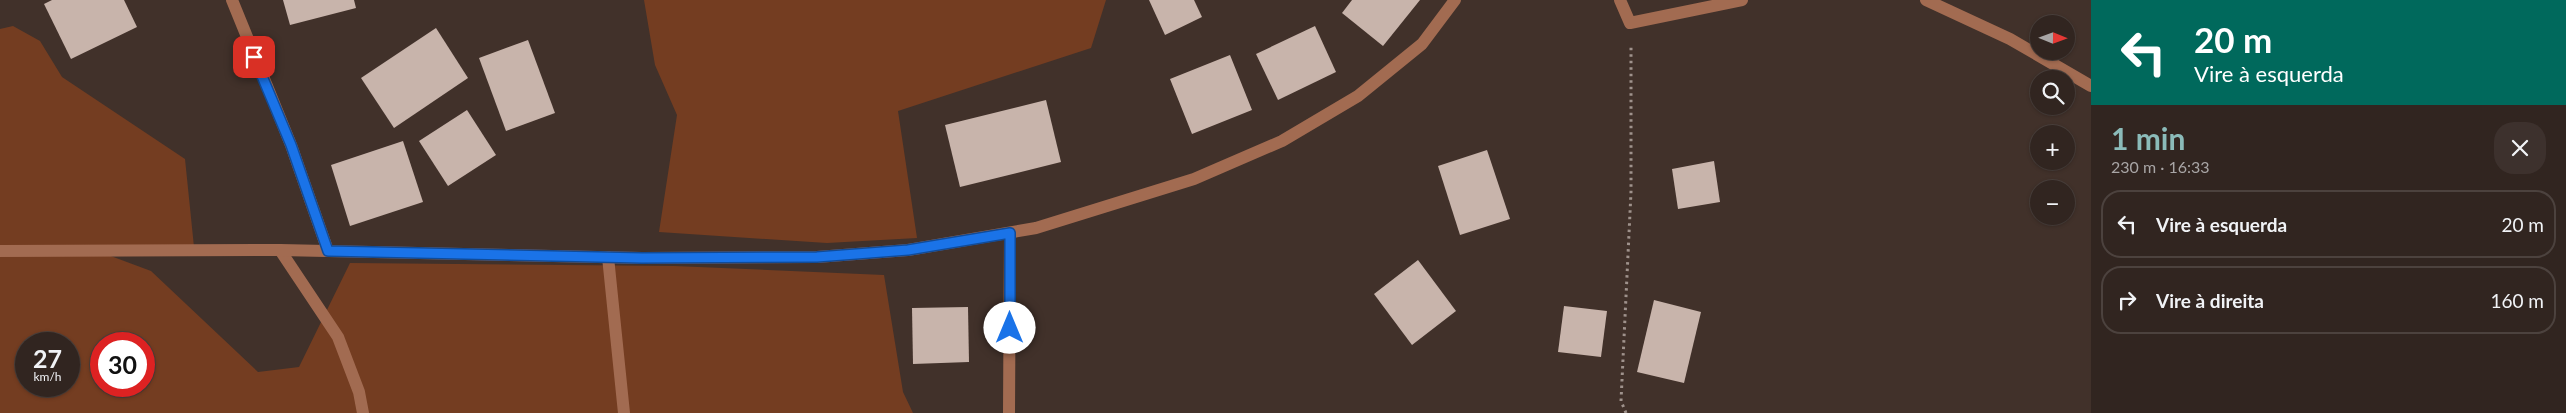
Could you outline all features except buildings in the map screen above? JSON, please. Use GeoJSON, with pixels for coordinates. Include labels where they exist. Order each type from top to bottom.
{"type":"FeatureCollection","features":[{"type":"Feature","properties":{"kind":"street"},"geometry":{"type":"LineString","coordinates":[[232,0],[291,145],[328,251]]}},
{"type":"Feature","properties":{"kind":"street"},"geometry":{"type":"LineString","coordinates":[[0,251],[280,250],[608,257],[817,257],[908,250],[1010,233],[1036,228],[1194,179],[1282,141],[1358,96],[1408,56],[1422,44],[1455,0]]}},
{"type":"Feature","properties":{"kind":"street"},"geometry":{"type":"LineString","coordinates":[[1620,0],[1630,23],[1742,0]]}},
{"type":"Feature","properties":{"kind":"street"},"geometry":{"type":"LineString","coordinates":[[1926,0],[2010,39],[2091,86]]}},
{"type":"Feature","properties":{"kind":"street"},"geometry":{"type":"LineString","coordinates":[[1009,413],[1010,233]]}},
{"type":"Feature","properties":{"kind":"street"},"geometry":{"type":"LineString","coordinates":[[280,250],[338,337],[360,392],[364,413]]}},
{"type":"Feature","properties":{"kind":"street"},"geometry":{"type":"LineString","coordinates":[[608,257],[624,413]]}},
{"type":"Feature","properties":{"kind":"path"},"geometry":{"type":"LineString","coordinates":[[1626,413],[1621,401],[1631,192],[1630,23]]}},
{"type":"Feature","properties":{"kind":"shaded area"},"geometry":{"type":"Polygon","coordinates":[[[644,0],[1106,0],[1091,48],[898,111],[917,238],[827,243],[659,232],[677,115],[655,65],[644,0]]]}},
{"type":"Feature","properties":{"kind":"shaded area"},"geometry":{"type":"Polygon","coordinates":[[[13,26],[40,41],[62,77],[185,159],[194,247],[100,252],[151,271],[258,372],[299,367],[350,263],[674,266],[884,275],[903,392],[913,413],[0,413],[0,29],[13,26]]]}},
{"type":"Feature","properties":{"kind":"route"},"geometry":{"type":"LineString","coordinates":[[254,57],[291,145],[328,251],[642,258],[817,257],[908,250],[1010,233],[1010,328]]}}]}
